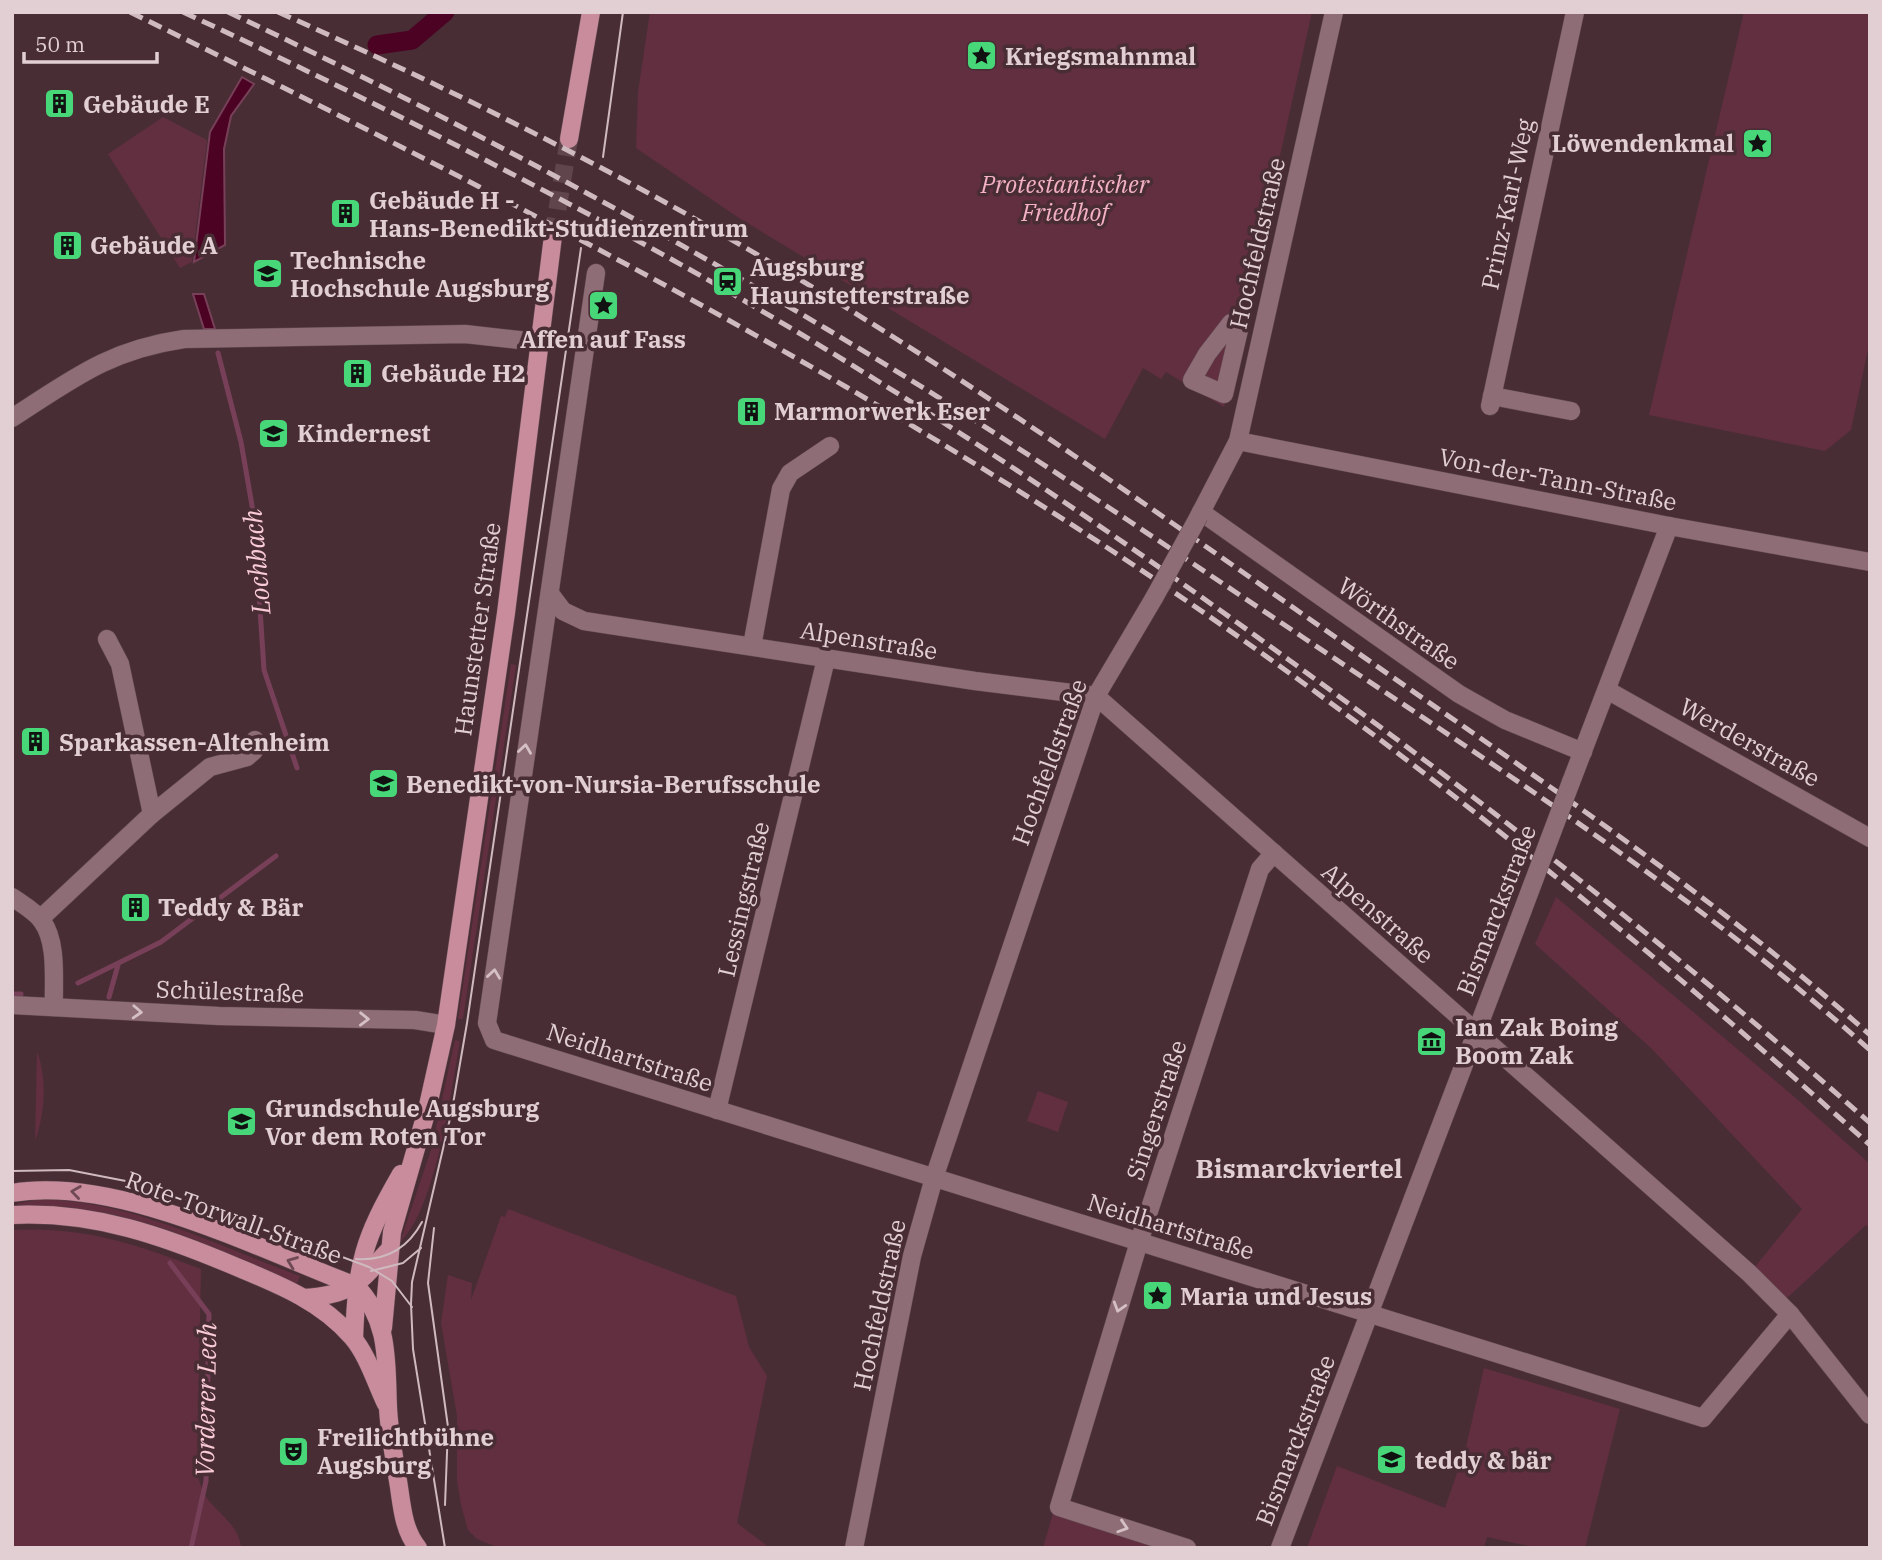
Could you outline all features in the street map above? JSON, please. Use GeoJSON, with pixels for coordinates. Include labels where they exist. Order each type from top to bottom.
{"type":"FeatureCollection","features":[{"type":"Feature","properties":{"kind":"main road"},"geometry":{"type":"LineString","coordinates":[[569,139],[591,12]]}},
{"type":"Feature","properties":{"kind":"main road","name":"Haunstetter Straße"},"geometry":{"type":"LineString","coordinates":[[383,1328],[387,1307],[388,1251],[446,1025],[506,613],[537,342],[553,236]]}},
{"type":"Feature","properties":{"kind":"main road","name":"Haunstetter Straße"},"geometry":{"type":"LineString","coordinates":[[356,1286],[361,1256],[374,1222],[415,1150]]}},
{"type":"Feature","properties":{"kind":"main road","name":"Rote-Torwall-Straße"},"geometry":{"type":"LineString","coordinates":[[12,1193],[68,1191],[122,1201],[205,1227],[356,1286],[366,1296],[383,1328],[389,1375],[388,1408],[402,1508],[407,1528],[418,1548]]}},
{"type":"Feature","properties":{"kind":"main road","name":"Rote-Torwall-Straße"},"geometry":{"type":"LineString","coordinates":[[12,1215],[65,1215],[131,1226],[215,1258],[304,1298],[354,1339],[388,1408]]}},
{"type":"Feature","properties":{"kind":"main road","name":"Haunstetter Straße"},"geometry":{"type":"LineString","coordinates":[[356,1286],[388,1251]]}},
{"type":"Feature","properties":{"kind":"main road","name":"Rote-Torwall-Straße"},"geometry":{"type":"LineString","coordinates":[[304,1298],[340,1294],[356,1286]]}},
{"type":"Feature","properties":{"kind":"main road","name":"Rote-Torwall-Straße"},"geometry":{"type":"LineString","coordinates":[[354,1339],[356,1286]]}},
{"type":"Feature","properties":{"kind":"street","name":"Hochfeldstraße"},"geometry":{"type":"LineString","coordinates":[[854,1548],[912,1256],[934,1178],[1096,696],[1154,598],[1238,442],[1334,12]]}},
{"type":"Feature","properties":{"kind":"street","name":"Prinz-Karl-Weg"},"geometry":{"type":"LineString","coordinates":[[1571,411],[1491,401],[1575,12]]}},
{"type":"Feature","properties":{"kind":"street"},"geometry":{"type":"LineString","coordinates":[[551,595],[596,273]]}},
{"type":"Feature","properties":{"kind":"street"},"geometry":{"type":"LineString","coordinates":[[12,418],[94,365],[120,353],[144,345],[184,339],[465,334],[537,342]]}},
{"type":"Feature","properties":{"kind":"street","name":"Von-der-Tann-Straße"},"geometry":{"type":"LineString","coordinates":[[1238,442],[1669,526],[1870,562]]}},
{"type":"Feature","properties":{"kind":"street"},"geometry":{"type":"LineString","coordinates":[[752,646],[784,480],[830,446]]}},
{"type":"Feature","properties":{"kind":"street","name":"Wörthstraße"},"geometry":{"type":"LineString","coordinates":[[1200,514],[1459,694],[1505,720],[1583,752]]}},
{"type":"Feature","properties":{"kind":"street","name":"Bismarckstraße"},"geometry":{"type":"LineString","coordinates":[[1280,1548],[1669,526]]}},
{"type":"Feature","properties":{"kind":"street","name":"Alpenstraße"},"geometry":{"type":"LineString","coordinates":[[551,595],[563,611],[583,621],[826,659],[1096,696],[1749,1273],[1790,1314],[1870,1415]]}},
{"type":"Feature","properties":{"kind":"street","name":"Neidhartstraße"},"geometry":{"type":"LineString","coordinates":[[551,595],[530,719],[487,1023],[495,1040],[1703,1418],[1790,1314]]}},
{"type":"Feature","properties":{"kind":"street"},"geometry":{"type":"LineString","coordinates":[[107,639],[120,664],[152,814]]}},
{"type":"Feature","properties":{"kind":"street","name":"Lessingstraße"},"geometry":{"type":"LineString","coordinates":[[717,1110],[826,659]]}},
{"type":"Feature","properties":{"kind":"street","name":"Werderstraße"},"geometry":{"type":"LineString","coordinates":[[1607,690],[1870,838]]}},
{"type":"Feature","properties":{"kind":"street"},"geometry":{"type":"LineString","coordinates":[[41,918],[152,814],[211,767],[247,757],[254,751],[255,740]]}},
{"type":"Feature","properties":{"kind":"street","name":"Singerstraße"},"geometry":{"type":"LineString","coordinates":[[1187,1548],[1059,1507],[1139,1242],[1260,869],[1274,853]]}},
{"type":"Feature","properties":{"kind":"street"},"geometry":{"type":"LineString","coordinates":[[12,897],[41,918],[47,929],[52,955],[54,1007]]}},
{"type":"Feature","properties":{"kind":"street","name":"Schülestraße"},"geometry":{"type":"LineString","coordinates":[[12,1005],[219,1016],[415,1020],[446,1025]]}},
{"type":"Feature","properties":{"kind":"green space","name":"Protestantischer Friedhof"},"geometry":{"type":"Polygon","coordinates":[[[650,12],[1312,12],[1224,407],[1166,372],[1161,379],[1143,368],[1105,439],[739,218],[636,148],[638,92],[650,12]]]}},
{"type":"Feature","properties":{"kind":"green space"},"geometry":{"type":"Polygon","coordinates":[[[1744,12],[1870,12],[1870,340],[1851,430],[1825,451],[1649,415],[1744,12]]]}},
{"type":"Feature","properties":{"kind":"green space"},"geometry":{"type":"Polygon","coordinates":[[[163,117],[207,140],[192,262],[180,268],[108,154],[163,117]]]}},
{"type":"Feature","properties":{"kind":"green space"},"geometry":{"type":"Polygon","coordinates":[[[511,664],[516,665],[463,1019],[458,1019],[511,664]]]}},
{"type":"Feature","properties":{"kind":"green space"},"geometry":{"type":"Polygon","coordinates":[[[1556,897],[1791,1094],[1870,1164],[1870,1228],[1866,1225],[1787,1298],[1754,1268],[1802,1209],[1651,1048],[1535,944],[1556,897]]]}},
{"type":"Feature","properties":{"kind":"green space"},"geometry":{"type":"Polygon","coordinates":[[[455,1040],[460,1041],[440,1148],[423,1204],[413,1226],[400,1242],[431,1150],[455,1040]]]}},
{"type":"Feature","properties":{"kind":"green space"},"geometry":{"type":"Polygon","coordinates":[[[37,1052],[42,1072],[43,1096],[41,1120],[35,1140],[37,1052]]]}},
{"type":"Feature","properties":{"kind":"green space"},"geometry":{"type":"Polygon","coordinates":[[[1038,1091],[1068,1102],[1058,1132],[1027,1121],[1038,1091]]]}},
{"type":"Feature","properties":{"kind":"green space"},"geometry":{"type":"Polygon","coordinates":[[[40,1199],[74,1202],[140,1216],[300,1276],[297,1284],[206,1244],[135,1220],[102,1212],[16,1204],[40,1199]]]}},
{"type":"Feature","properties":{"kind":"green space"},"geometry":{"type":"Polygon","coordinates":[[[508,1209],[736,1296],[749,1347],[767,1376],[737,1523],[770,1548],[499,1548],[477,1539],[468,1530],[457,1480],[457,1416],[441,1323],[448,1275],[472,1283],[471,1300],[501,1216],[505,1217],[508,1209]]]}},
{"type":"Feature","properties":{"kind":"green space"},"geometry":{"type":"Polygon","coordinates":[[[12,1230],[86,1234],[154,1252],[201,1269],[197,1474],[209,1501],[234,1528],[241,1548],[12,1548],[12,1230]]]}},
{"type":"Feature","properties":{"kind":"green space"},"geometry":{"type":"Polygon","coordinates":[[[1484,1368],[1620,1409],[1585,1548],[1538,1548],[1487,1537],[1484,1548],[1307,1548],[1337,1466],[1445,1508],[1466,1447],[1484,1368]]]}},
{"type":"Feature","properties":{"kind":"green space"},"geometry":{"type":"Polygon","coordinates":[[[1054,1510],[1165,1548],[1043,1548],[1054,1510]]]}},
{"type":"Feature","properties":{"kind":"shaded area"},"geometry":{"type":"Polygon","coordinates":[[[242,77],[254,84],[231,116],[224,149],[225,245],[194,262],[210,132],[242,77]]]}},
{"type":"Feature","properties":{"kind":"shaded area"},"geometry":{"type":"Polygon","coordinates":[[[193,294],[204,294],[215,329],[204,329],[193,294]]]}},
{"type":"Feature","properties":{"kind":"waterway","name":"Lochbach"},"geometry":{"type":"LineString","coordinates":[[377,45],[412,40],[445,12]]}},
{"type":"Feature","properties":{"kind":"waterway","name":"Lochbach"},"geometry":{"type":"LineString","coordinates":[[218,353],[241,442],[254,517],[264,670],[297,768]]}},
{"type":"Feature","properties":{"kind":"waterway","name":"Lochbach"},"geometry":{"type":"LineString","coordinates":[[78,983],[161,942],[276,856]]}},
{"type":"Feature","properties":{"kind":"waterway","name":"Vorderer Lech"},"geometry":{"type":"LineString","coordinates":[[109,997],[118,965]]}},
{"type":"Feature","properties":{"kind":"waterway"},"geometry":{"type":"LineString","coordinates":[[12,994],[21,994]]}},
{"type":"Feature","properties":{"kind":"waterway","name":"Vorderer Lech"},"geometry":{"type":"LineString","coordinates":[[170,1263],[209,1314],[206,1481],[191,1548]]}},
{"type":"Feature","properties":{"kind":"tunnel"},"geometry":{"type":"LineString","coordinates":[[553,236],[569,139]]}},
{"type":"Feature","properties":{"kind":"tram line"},"geometry":{"type":"LineString","coordinates":[[603,157],[623,12]]}},
{"type":"Feature","properties":{"kind":"tram line"},"geometry":{"type":"LineString","coordinates":[[445,1548],[413,1349],[412,1282],[452,1110],[467,1023],[581,248]]}},
{"type":"Feature","properties":{"kind":"tram line"},"geometry":{"type":"LineString","coordinates":[[12,1171],[69,1170],[136,1183],[174,1194],[369,1267],[392,1281],[412,1307]]}},
{"type":"Feature","properties":{"kind":"tram line"},"geometry":{"type":"LineString","coordinates":[[356,1259],[377,1258],[395,1251],[410,1239],[422,1222]]}},
{"type":"Feature","properties":{"kind":"tram line"},"geometry":{"type":"LineString","coordinates":[[434,1228],[428,1283],[448,1427],[445,1505]]}},
{"type":"Feature","properties":{"kind":"tram line"},"geometry":{"type":"LineString","coordinates":[[371,1271],[403,1263],[421,1248]]}},
{"type":"Feature","properties":{"kind":"railway"},"geometry":{"type":"LineString","coordinates":[[130,12],[516,206],[769,343],[894,415],[1138,568],[1329,702],[1514,843],[1694,992],[1870,1145]]}},
{"type":"Feature","properties":{"kind":"railway"},"geometry":{"type":"LineString","coordinates":[[183,12],[294,64],[620,231],[793,329],[962,434],[1208,602],[1438,770],[1658,943],[1870,1123]]}},
{"type":"Feature","properties":{"kind":"railway"},"geometry":{"type":"LineString","coordinates":[[228,12],[380,86],[605,203],[752,285],[946,402],[1183,557],[1593,833],[1734,938],[1870,1050]]}},
{"type":"Feature","properties":{"kind":"railway"},"geometry":{"type":"LineString","coordinates":[[278,12],[397,66],[632,184],[746,248],[903,343],[1132,496],[1620,836],[1747,933],[1870,1035]]}},
{"type":"Feature","properties":{"kind":"place","name":"Kriegsmahnmal"},"geometry":{"type":"Point","coordinates":[982,56]}},
{"type":"Feature","properties":{"kind":"place","name":"Gebäude E"},"geometry":{"type":"Point","coordinates":[60,104]}},
{"type":"Feature","properties":{"kind":"place","name":"Löwendenkmal"},"geometry":{"type":"Point","coordinates":[1757,143]}},
{"type":"Feature","properties":{"kind":"place","name":"Gebäude H - Hans-Benedikt-Studienzentrum"},"geometry":{"type":"Point","coordinates":[346,214]}},
{"type":"Feature","properties":{"kind":"place","name":"Gebäude A"},"geometry":{"type":"Point","coordinates":[67,245]}},
{"type":"Feature","properties":{"kind":"place","name":"Technische Hochschule Augsburg"},"geometry":{"type":"Point","coordinates":[267,274]}},
{"type":"Feature","properties":{"kind":"place","name":"Augsburg Haunstetterstraße"},"geometry":{"type":"Point","coordinates":[727,281]}},
{"type":"Feature","properties":{"kind":"place","name":"Affen auf Fass"},"geometry":{"type":"Point","coordinates":[603,305]}},
{"type":"Feature","properties":{"kind":"place","name":"Gebäude H2"},"geometry":{"type":"Point","coordinates":[358,373]}},
{"type":"Feature","properties":{"kind":"place","name":"Marmorwerk Eser"},"geometry":{"type":"Point","coordinates":[751,411]}},
{"type":"Feature","properties":{"kind":"place","name":"Kindernest"},"geometry":{"type":"Point","coordinates":[274,433]}},
{"type":"Feature","properties":{"kind":"place","name":"Sparkassen-Altenheim"},"geometry":{"type":"Point","coordinates":[36,742]}},
{"type":"Feature","properties":{"kind":"place","name":"Benedikt-von-Nursia-Berufsschule"},"geometry":{"type":"Point","coordinates":[383,784]}},
{"type":"Feature","properties":{"kind":"place","name":"Teddy & Bär"},"geometry":{"type":"Point","coordinates":[135,907]}},
{"type":"Feature","properties":{"kind":"place","name":"Ian Zak Boing Boom Zak"},"geometry":{"type":"Point","coordinates":[1432,1041]}},
{"type":"Feature","properties":{"kind":"place","name":"Grundschule Augsburg Vor dem Roten Tor"},"geometry":{"type":"Point","coordinates":[242,1122]}},
{"type":"Feature","properties":{"kind":"place","name":"Maria und Jesus"},"geometry":{"type":"Point","coordinates":[1157,1296]}},
{"type":"Feature","properties":{"kind":"place","name":"Freilichtbühne Augsburg"},"geometry":{"type":"Point","coordinates":[294,1451]}},
{"type":"Feature","properties":{"kind":"place","name":"teddy & bär"},"geometry":{"type":"Point","coordinates":[1392,1460]}},
{"type":"Feature","properties":{"kind":"district","name":"Bismarckviertel"},"geometry":{"type":"Point","coordinates":[1299,1168]}}]}
